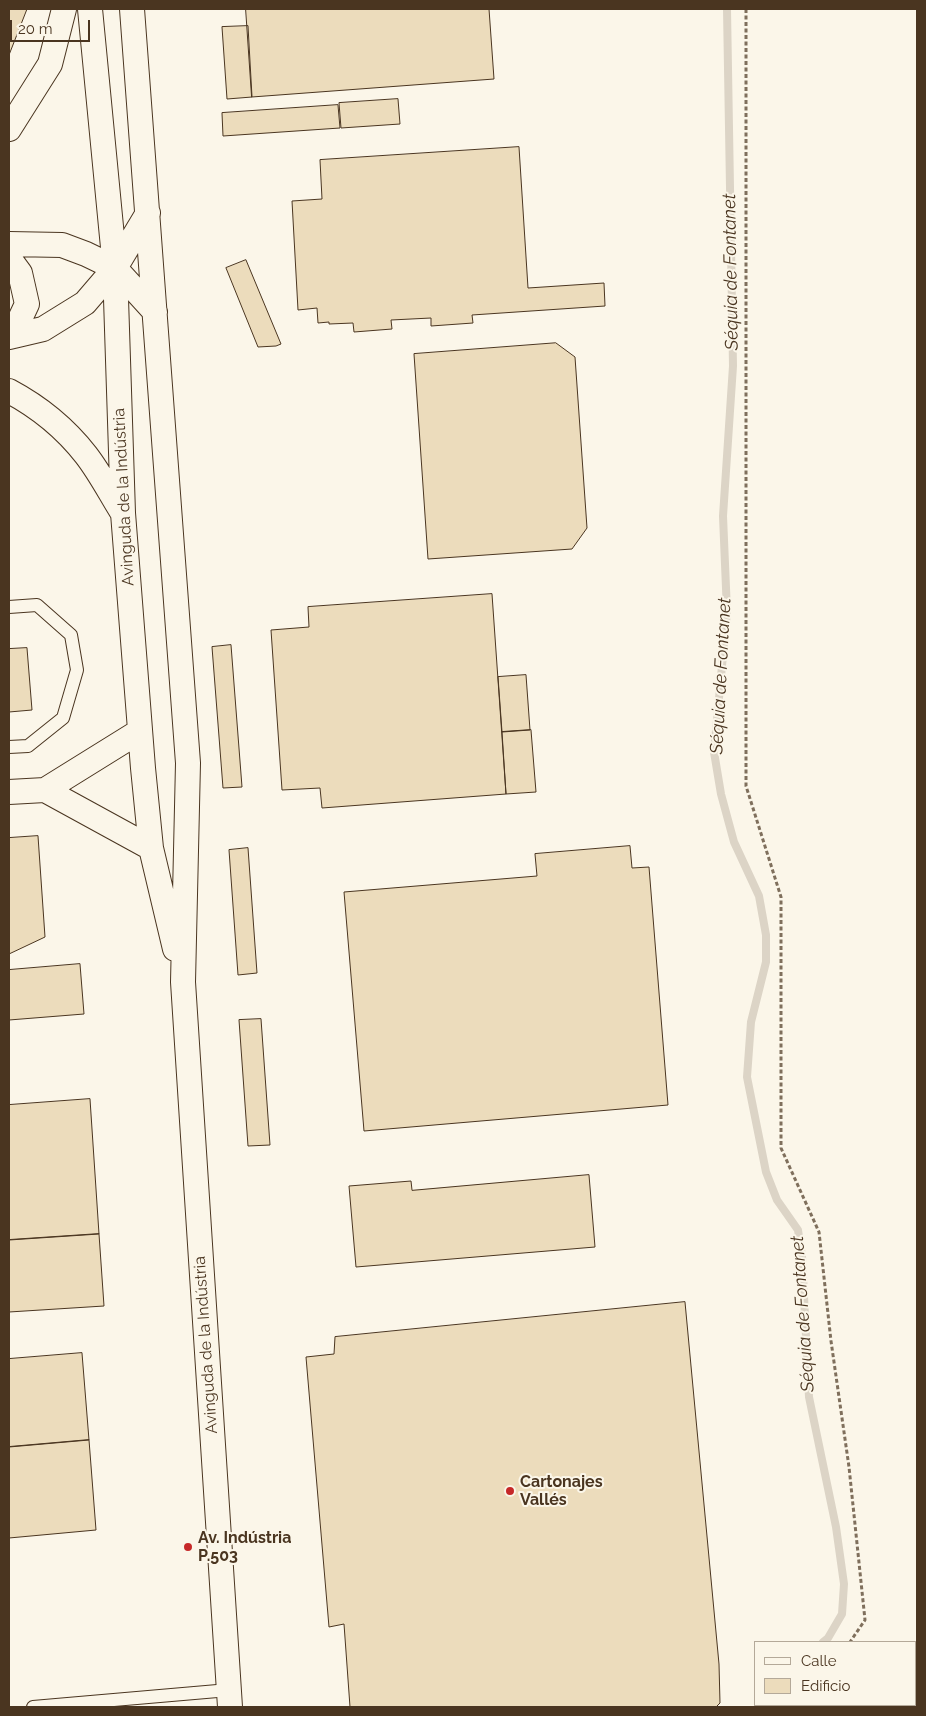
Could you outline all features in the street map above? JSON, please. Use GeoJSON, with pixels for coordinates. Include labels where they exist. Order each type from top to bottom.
{"type":"FeatureCollection","features":[{"type":"Feature","properties":{"kind":"street"},"geometry":{"type":"LineString","coordinates":[[9,129],[50,64],[64,9]]}},
{"type":"Feature","properties":{"kind":"street","name":"Avinguda de la Indústria"},"geometry":{"type":"LineString","coordinates":[[90,9],[115,268],[123,513],[151,848],[183,982]]}},
{"type":"Feature","properties":{"kind":"street","name":"Avinguda de la Indústria"},"geometry":{"type":"LineString","coordinates":[[132,9],[188,763],[183,982],[230,1699]]}},
{"type":"Feature","properties":{"kind":"street"},"geometry":{"type":"LineString","coordinates":[[10,336],[43,329],[85,303],[115,268],[148,213]]}},
{"type":"Feature","properties":{"kind":"street"},"geometry":{"type":"LineString","coordinates":[[9,244],[62,245],[115,268],[155,312]]}},
{"type":"Feature","properties":{"kind":"street"},"geometry":{"type":"LineString","coordinates":[[9,258],[20,273],[27,304],[10,336]]}},
{"type":"Feature","properties":{"kind":"street"},"geometry":{"type":"LineString","coordinates":[[9,391],[37,407],[64,430],[87,456],[123,513]]}},
{"type":"Feature","properties":{"kind":"street"},"geometry":{"type":"LineString","coordinates":[[9,792],[45,790],[140,731]]}},
{"type":"Feature","properties":{"kind":"street"},"geometry":{"type":"LineString","coordinates":[[45,790],[151,848]]}},
{"type":"Feature","properties":{"kind":"lane"},"geometry":{"type":"LineString","coordinates":[[9,606],[37,605],[71,635],[77,670],[63,718],[28,746],[9,747]]}},
{"type":"Feature","properties":{"kind":"lane"},"geometry":{"type":"LineString","coordinates":[[32,1707],[230,1699]]}},
{"type":"Feature","properties":{"kind":"path"},"geometry":{"type":"LineString","coordinates":[[746,9],[746,786],[782,897],[781,1148],[819,1232],[831,1341],[849,1467],[865,1620],[851,1641]]}},
{"type":"Feature","properties":{"kind":"shaded area"},"geometry":{"type":"Polygon","coordinates":[[[916,1666],[917,1707],[847,1707],[916,1706],[916,1666]]]}},
{"type":"Feature","properties":{"kind":"building"},"geometry":{"type":"Polygon","coordinates":[[[9,9],[27,9],[9,55],[9,9]]]}},
{"type":"Feature","properties":{"kind":"building"},"geometry":{"type":"Polygon","coordinates":[[[246,9],[489,9],[494,79],[252,97],[246,9]]]}},
{"type":"Feature","properties":{"kind":"building"},"geometry":{"type":"Polygon","coordinates":[[[248,26],[252,97],[227,99],[222,27],[248,26]]]}},
{"type":"Feature","properties":{"kind":"building"},"geometry":{"type":"Polygon","coordinates":[[[398,99],[400,124],[341,128],[339,103],[398,99]]]}},
{"type":"Feature","properties":{"kind":"building"},"geometry":{"type":"Polygon","coordinates":[[[338,105],[340,128],[223,136],[222,113],[338,105]]]}},
{"type":"Feature","properties":{"kind":"building"},"geometry":{"type":"Polygon","coordinates":[[[519,147],[528,288],[604,283],[605,306],[472,315],[473,323],[431,326],[431,318],[391,320],[392,329],[354,332],[353,323],[318,323],[317,308],[298,310],[292,201],[322,199],[320,160],[519,147]]]}},
{"type":"Feature","properties":{"kind":"building"},"geometry":{"type":"Polygon","coordinates":[[[246,260],[281,344],[276,346],[258,347],[226,268],[246,260]]]}},
{"type":"Feature","properties":{"kind":"building"},"geometry":{"type":"Polygon","coordinates":[[[556,343],[575,357],[587,528],[572,549],[428,559],[414,354],[556,343]]]}},
{"type":"Feature","properties":{"kind":"building"},"geometry":{"type":"Polygon","coordinates":[[[492,594],[506,794],[322,808],[320,788],[282,790],[271,630],[309,627],[308,607],[492,594]]]}},
{"type":"Feature","properties":{"kind":"building"},"geometry":{"type":"Polygon","coordinates":[[[231,645],[242,787],[223,788],[212,647],[231,645]]]}},
{"type":"Feature","properties":{"kind":"building"},"geometry":{"type":"Polygon","coordinates":[[[27,648],[32,710],[9,712],[9,649],[27,648]]]}},
{"type":"Feature","properties":{"kind":"building"},"geometry":{"type":"Polygon","coordinates":[[[526,675],[530,730],[502,732],[498,677],[526,675]]]}},
{"type":"Feature","properties":{"kind":"building"},"geometry":{"type":"Polygon","coordinates":[[[531,730],[536,792],[506,794],[502,732],[531,730]]]}},
{"type":"Feature","properties":{"kind":"building"},"geometry":{"type":"Polygon","coordinates":[[[38,836],[45,937],[9,954],[9,838],[38,836]]]}},
{"type":"Feature","properties":{"kind":"building"},"geometry":{"type":"Polygon","coordinates":[[[630,846],[632,868],[649,867],[668,1105],[364,1131],[344,892],[537,876],[535,854],[630,846]]]}},
{"type":"Feature","properties":{"kind":"building"},"geometry":{"type":"Polygon","coordinates":[[[248,848],[257,973],[238,975],[229,850],[248,848]]]}},
{"type":"Feature","properties":{"kind":"building"},"geometry":{"type":"Polygon","coordinates":[[[80,964],[84,1014],[9,1020],[9,970],[80,964]]]}},
{"type":"Feature","properties":{"kind":"building"},"geometry":{"type":"Polygon","coordinates":[[[261,1019],[270,1145],[248,1146],[239,1020],[261,1019]]]}},
{"type":"Feature","properties":{"kind":"building"},"geometry":{"type":"Polygon","coordinates":[[[90,1099],[99,1234],[9,1240],[9,1105],[90,1099]]]}},
{"type":"Feature","properties":{"kind":"building"},"geometry":{"type":"Polygon","coordinates":[[[589,1175],[595,1247],[356,1267],[349,1186],[411,1181],[412,1190],[589,1175]]]}},
{"type":"Feature","properties":{"kind":"building"},"geometry":{"type":"Polygon","coordinates":[[[99,1234],[104,1306],[9,1312],[9,1240],[99,1234]]]}},
{"type":"Feature","properties":{"kind":"building","name":"Cartonajes Vallés"},"geometry":{"type":"Polygon","coordinates":[[[685,1302],[719,1664],[720,1703],[716,1707],[350,1707],[344,1624],[329,1627],[306,1357],[334,1354],[335,1337],[685,1302]]]}},
{"type":"Feature","properties":{"kind":"building"},"geometry":{"type":"Polygon","coordinates":[[[82,1353],[89,1440],[9,1447],[9,1359],[82,1353]]]}},
{"type":"Feature","properties":{"kind":"building"},"geometry":{"type":"Polygon","coordinates":[[[89,1440],[96,1530],[9,1538],[9,1447],[89,1440]]]}},
{"type":"Feature","properties":{"kind":"waterway","name":"Séquia de Fontanet"},"geometry":{"type":"LineString","coordinates":[[727,9],[733,366],[723,516],[727,612],[714,752],[721,794],[734,842],[759,896],[766,935],[766,962],[751,1022],[747,1077],[766,1172],[777,1200],[798,1230],[802,1256],[809,1397],[836,1527],[844,1584],[842,1614],[824,1641]]}},
{"type":"Feature","properties":{"kind":"place","name":"Cartonajes Vallés"},"geometry":{"type":"Point","coordinates":[510,1491]}},
{"type":"Feature","properties":{"kind":"place","name":"Av. Indústria P.503"},"geometry":{"type":"Point","coordinates":[188,1547]}}]}
